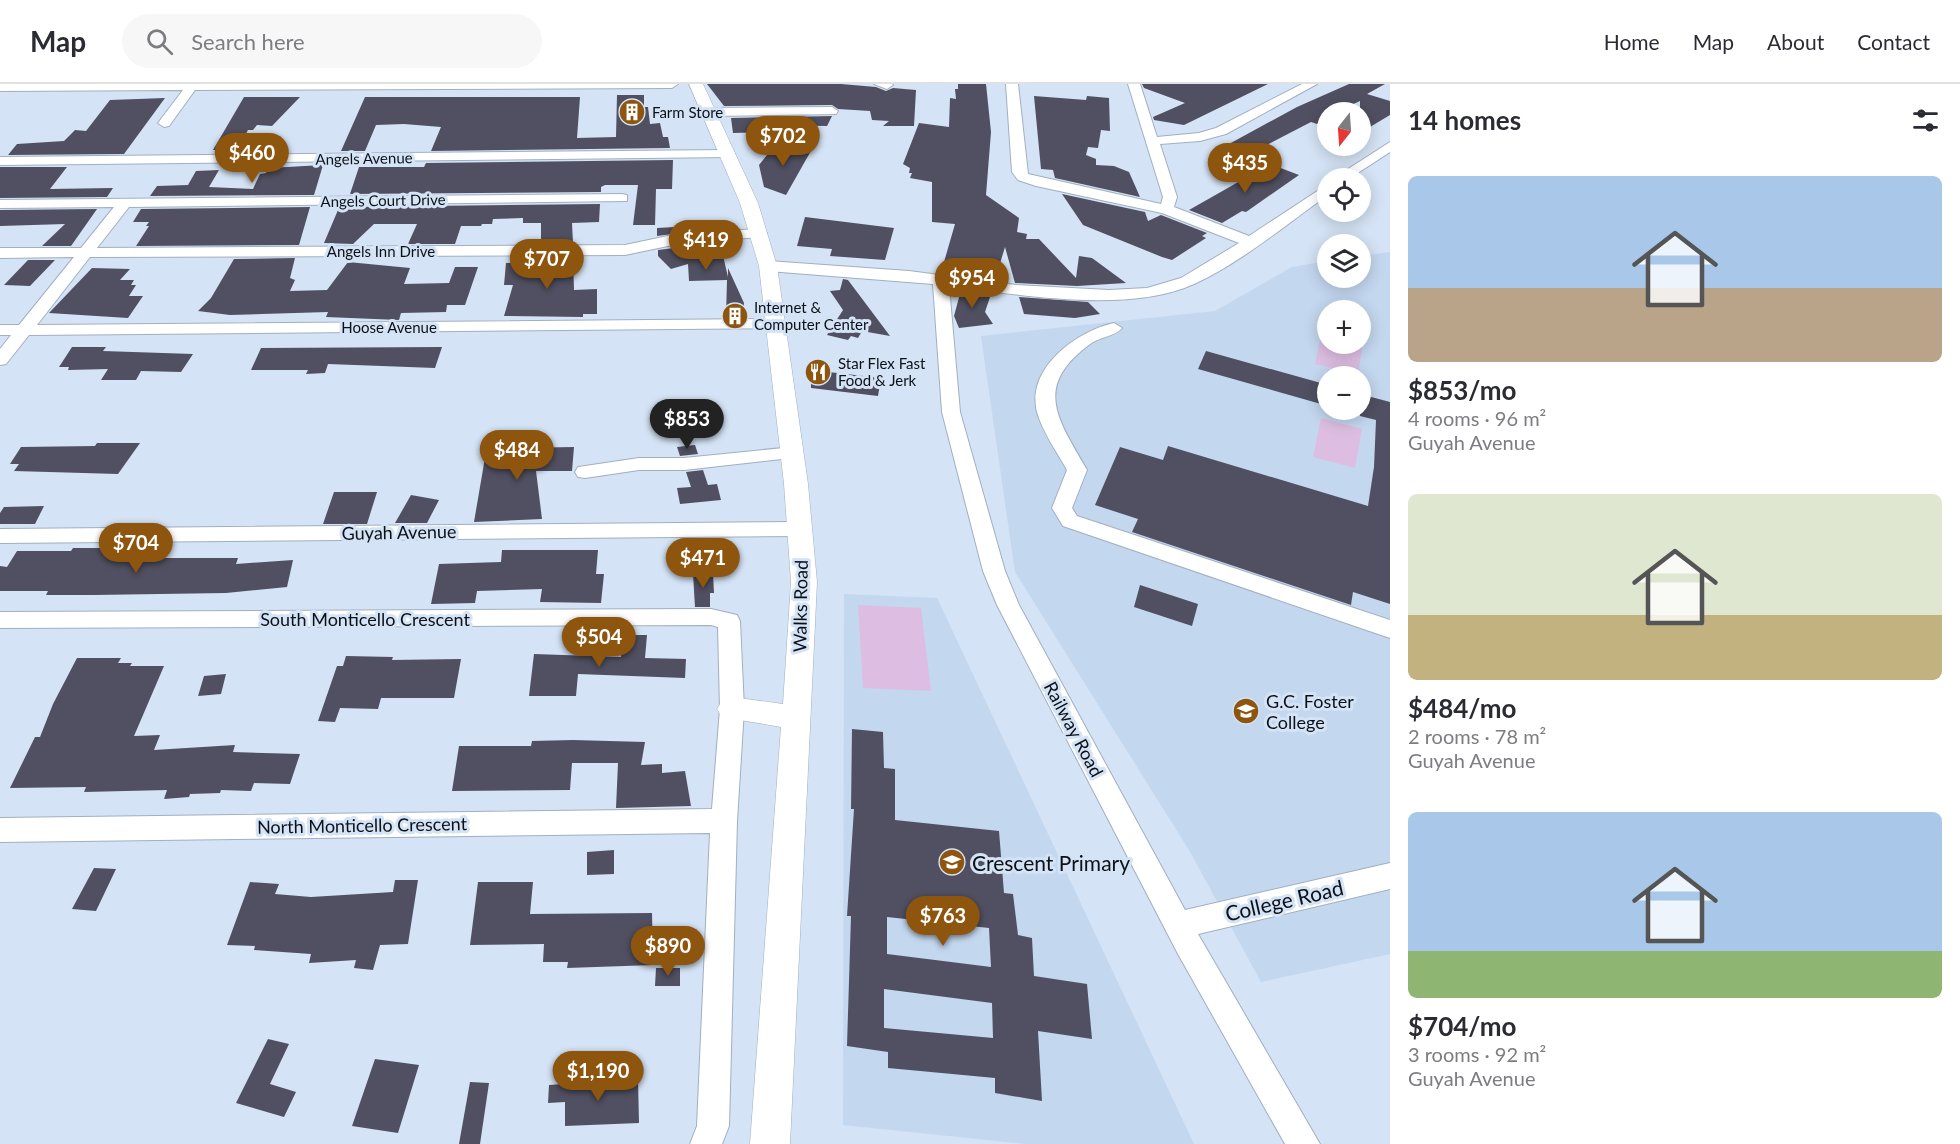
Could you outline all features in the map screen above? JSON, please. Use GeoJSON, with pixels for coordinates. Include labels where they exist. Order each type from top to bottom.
{"type":"FeatureCollection","features":[{"type":"Feature","properties":{"kind":"main road","name":"Walks Road"},"geometry":{"type":"LineString","coordinates":[[696,84],[710,112],[760,233],[768,266],[793,453],[804,582],[786,913],[770,1144]]}},
{"type":"Feature","properties":{"kind":"main road"},"geometry":{"type":"LineString","coordinates":[[732,709],[795,717]]}},
{"type":"Feature","properties":{"kind":"street"},"geometry":{"type":"LineString","coordinates":[[0,87],[672,84]]}},
{"type":"Feature","properties":{"kind":"street"},"geometry":{"type":"LineString","coordinates":[[880,84],[887,85]]}},
{"type":"Feature","properties":{"kind":"street"},"geometry":{"type":"LineString","coordinates":[[1012,84],[1018,172],[1023,177],[1036,182],[1166,209],[1248,241]]}},
{"type":"Feature","properties":{"kind":"street"},"geometry":{"type":"LineString","coordinates":[[1134,84],[1170,197],[1166,209]]}},
{"type":"Feature","properties":{"kind":"street"},"geometry":{"type":"LineString","coordinates":[[1152,141],[1200,137],[1221,131],[1311,84]]}},
{"type":"Feature","properties":{"kind":"street"},"geometry":{"type":"LineString","coordinates":[[164,123],[192,86]]}},
{"type":"Feature","properties":{"kind":"street"},"geometry":{"type":"LineString","coordinates":[[710,112],[832,111]]}},
{"type":"Feature","properties":{"kind":"street"},"geometry":{"type":"LineString","coordinates":[[1356,168],[1390,146]]}},
{"type":"Feature","properties":{"kind":"street","name":"Angels Avenue"},"geometry":{"type":"LineString","coordinates":[[0,161],[728,154]]}},
{"type":"Feature","properties":{"kind":"street"},"geometry":{"type":"LineString","coordinates":[[768,266],[941,280],[1072,294],[1148,293],[1187,281],[1219,264],[1248,241],[1317,195]]}},
{"type":"Feature","properties":{"kind":"street","name":"Angels Court Drive"},"geometry":{"type":"LineString","coordinates":[[0,204],[622,198]]}},
{"type":"Feature","properties":{"kind":"street"},"geometry":{"type":"LineString","coordinates":[[0,360],[125,203]]}},
{"type":"Feature","properties":{"kind":"street","name":"Angels Inn Drive"},"geometry":{"type":"LineString","coordinates":[[0,253],[625,250],[682,238],[760,233]]}},
{"type":"Feature","properties":{"kind":"street","name":"Railway Road"},"geometry":{"type":"LineString","coordinates":[[941,280],[951,412],[994,571],[1008,604],[1178,925],[1271,1091],[1304,1144]]}},
{"type":"Feature","properties":{"kind":"street","name":"Hoose Avenue"},"geometry":{"type":"LineString","coordinates":[[0,330],[777,324]]}},
{"type":"Feature","properties":{"kind":"street"},"geometry":{"type":"LineString","coordinates":[[1114,328],[1096,331],[1081,343],[1049,376],[1043,394],[1050,424],[1077,470],[1062,508],[1070,521],[1390,629]]}},
{"type":"Feature","properties":{"kind":"street"},"geometry":{"type":"LineString","coordinates":[[585,472],[639,464],[684,464],[793,453]]}},
{"type":"Feature","properties":{"kind":"street","name":"Guyah Avenue"},"geometry":{"type":"LineString","coordinates":[[0,536],[798,529]]}},
{"type":"Feature","properties":{"kind":"street","name":"South Monticello Crescent"},"geometry":{"type":"LineString","coordinates":[[0,620],[711,617],[729,621],[732,709]]}},
{"type":"Feature","properties":{"kind":"street"},"geometry":{"type":"LineString","coordinates":[[706,1144],[713,1126],[724,821],[732,709]]}},
{"type":"Feature","properties":{"kind":"street","name":"North Monticello Crescent"},"geometry":{"type":"LineString","coordinates":[[0,830],[724,821]]}},
{"type":"Feature","properties":{"kind":"street","name":"College Road"},"geometry":{"type":"LineString","coordinates":[[1178,925],[1390,876]]}},
{"type":"Feature","properties":{"kind":"shaded area","name":"G.C. Foster College"},"geometry":{"type":"Polygon","coordinates":[[[1390,252],[1390,954],[1261,982],[1189,850],[1015,572],[981,336],[1215,311],[1292,267],[1317,263],[1317,288],[1371,288],[1371,255],[1390,252]]]}},
{"type":"Feature","properties":{"kind":"shaded area"},"geometry":{"type":"Polygon","coordinates":[[[1317,354],[1361,354],[1359,366],[1315,364],[1317,354]]]}},
{"type":"Feature","properties":{"kind":"shaded area"},"geometry":{"type":"Polygon","coordinates":[[[1321,420],[1362,429],[1355,468],[1313,457],[1321,420]]]}},
{"type":"Feature","properties":{"kind":"shaded area","name":"Crescent Primary"},"geometry":{"type":"Polygon","coordinates":[[[844,594],[937,598],[1194,1144],[1025,1144],[843,1125],[844,594]]]}},
{"type":"Feature","properties":{"kind":"shaded area"},"geometry":{"type":"Polygon","coordinates":[[[858,605],[921,608],[931,691],[863,688],[858,605]]]}},
{"type":"Feature","properties":{"kind":"building"},"geometry":{"type":"Polygon","coordinates":[[[707,84],[841,84],[876,87],[886,91],[893,88],[916,90],[914,126],[883,126],[889,121],[872,120],[870,111],[838,109],[832,105],[724,106],[707,84]]]}},
{"type":"Feature","properties":{"kind":"building"},"geometry":{"type":"Polygon","coordinates":[[[958,84],[986,84],[991,132],[986,195],[1019,218],[1017,232],[1027,234],[1026,239],[1039,239],[1076,278],[1079,256],[1092,258],[1126,283],[1077,286],[1015,283],[1005,247],[995,280],[942,269],[955,224],[932,222],[932,182],[910,178],[912,173],[909,173],[910,168],[903,164],[919,123],[949,127],[950,98],[956,99],[955,89],[958,89],[958,84]]]}},
{"type":"Feature","properties":{"kind":"building"},"geometry":{"type":"Polygon","coordinates":[[[1142,84],[1268,84],[1184,125],[1154,120],[1153,117],[1185,103],[1144,88],[1142,84]]]}},
{"type":"Feature","properties":{"kind":"building"},"geometry":{"type":"Polygon","coordinates":[[[1349,84],[1385,84],[1367,94],[1390,101],[1390,115],[1371,126],[1371,102],[1317,102],[1317,124],[1311,122],[1253,152],[1229,144],[1297,107],[1349,84]]]}},
{"type":"Feature","properties":{"kind":"building"},"geometry":{"type":"Polygon","coordinates":[[[617,95],[644,95],[644,107],[648,107],[650,124],[660,123],[663,137],[668,137],[670,148],[431,151],[441,127],[404,124],[376,125],[365,151],[341,151],[365,97],[580,97],[577,138],[616,137],[617,95]]]}},
{"type":"Feature","properties":{"kind":"building"},"geometry":{"type":"Polygon","coordinates":[[[1034,96],[1086,100],[1087,96],[1109,98],[1110,131],[1101,130],[1098,148],[1088,147],[1086,155],[1096,159],[1096,165],[1114,166],[1129,172],[1140,197],[1055,178],[1053,170],[1041,169],[1034,96]]]}},
{"type":"Feature","properties":{"kind":"building"},"geometry":{"type":"Polygon","coordinates":[[[244,97],[300,97],[272,126],[257,125],[253,130],[248,130],[237,150],[213,150],[244,97]]]}},
{"type":"Feature","properties":{"kind":"building"},"geometry":{"type":"Polygon","coordinates":[[[165,98],[124,154],[8,155],[17,144],[64,141],[75,130],[86,131],[110,100],[165,98]]]}},
{"type":"Feature","properties":{"kind":"building"},"geometry":{"type":"Polygon","coordinates":[[[832,116],[827,126],[773,125],[772,132],[733,133],[731,118],[832,116]]]}},
{"type":"Feature","properties":{"kind":"building"},"geometry":{"type":"Polygon","coordinates":[[[775,145],[812,149],[786,195],[764,187],[759,165],[775,145]]]}},
{"type":"Feature","properties":{"kind":"building"},"geometry":{"type":"Polygon","coordinates":[[[673,160],[672,189],[656,189],[655,225],[633,225],[638,185],[605,185],[601,187],[601,192],[350,194],[359,167],[424,167],[426,163],[673,160]]]}},
{"type":"Feature","properties":{"kind":"building"},"geometry":{"type":"Polygon","coordinates":[[[1270,164],[1299,175],[1246,212],[1242,211],[1222,223],[1189,210],[1270,164]]]}},
{"type":"Feature","properties":{"kind":"building"},"geometry":{"type":"Polygon","coordinates":[[[323,165],[314,195],[150,196],[157,186],[188,185],[196,171],[219,170],[209,187],[253,189],[260,174],[266,173],[269,168],[323,165]]]}},
{"type":"Feature","properties":{"kind":"building"},"geometry":{"type":"Polygon","coordinates":[[[0,167],[67,167],[50,189],[113,188],[107,197],[0,198],[0,167]]]}},
{"type":"Feature","properties":{"kind":"building"},"geometry":{"type":"Polygon","coordinates":[[[1062,194],[1145,212],[1148,221],[1161,215],[1207,233],[1202,236],[1206,238],[1172,260],[1162,257],[1083,225],[1062,194]]]}},
{"type":"Feature","properties":{"kind":"building"},"geometry":{"type":"Polygon","coordinates":[[[600,204],[599,222],[572,223],[573,243],[541,243],[541,223],[523,223],[523,218],[493,219],[492,224],[461,226],[455,244],[408,244],[417,224],[374,224],[353,244],[324,243],[338,210],[344,210],[345,207],[600,204]]]}},
{"type":"Feature","properties":{"kind":"building"},"geometry":{"type":"Polygon","coordinates":[[[310,207],[299,245],[136,246],[149,226],[146,226],[149,222],[133,222],[141,209],[310,207]]]}},
{"type":"Feature","properties":{"kind":"building"},"geometry":{"type":"Polygon","coordinates":[[[97,209],[71,246],[42,246],[65,224],[0,226],[0,210],[97,209]]]}},
{"type":"Feature","properties":{"kind":"building"},"geometry":{"type":"Polygon","coordinates":[[[805,217],[894,228],[885,260],[830,256],[832,249],[797,246],[805,217]]]}},
{"type":"Feature","properties":{"kind":"building"},"geometry":{"type":"Polygon","coordinates":[[[709,225],[710,229],[657,236],[657,228],[709,225]]]}},
{"type":"Feature","properties":{"kind":"building"},"geometry":{"type":"Polygon","coordinates":[[[714,243],[715,248],[721,247],[728,277],[728,268],[744,303],[743,317],[726,317],[727,280],[689,281],[688,264],[671,269],[658,256],[658,250],[714,243]]]}},
{"type":"Feature","properties":{"kind":"building"},"geometry":{"type":"Polygon","coordinates":[[[573,257],[574,290],[597,289],[597,314],[583,314],[583,317],[504,316],[513,285],[504,285],[506,263],[541,262],[541,258],[573,257]]]}},
{"type":"Feature","properties":{"kind":"building"},"geometry":{"type":"Polygon","coordinates":[[[295,258],[290,278],[295,280],[290,291],[327,290],[348,262],[410,268],[404,284],[449,283],[455,267],[478,267],[465,305],[447,305],[446,312],[401,313],[399,320],[326,317],[328,312],[230,315],[198,311],[211,298],[234,259],[295,258]]]}},
{"type":"Feature","properties":{"kind":"building"},"geometry":{"type":"Polygon","coordinates":[[[28,260],[55,260],[30,286],[4,285],[28,260]]]}},
{"type":"Feature","properties":{"kind":"building"},"geometry":{"type":"Polygon","coordinates":[[[92,268],[130,269],[120,280],[134,280],[131,285],[136,285],[129,296],[143,296],[128,318],[49,313],[92,268]]]}},
{"type":"Feature","properties":{"kind":"building"},"geometry":{"type":"Polygon","coordinates":[[[843,279],[848,280],[890,336],[862,331],[858,338],[851,336],[848,340],[827,335],[843,310],[830,291],[840,290],[843,279]]]}},
{"type":"Feature","properties":{"kind":"building"},"geometry":{"type":"Polygon","coordinates":[[[961,290],[991,294],[985,312],[993,324],[959,328],[954,316],[961,290]]]}},
{"type":"Feature","properties":{"kind":"building"},"geometry":{"type":"Polygon","coordinates":[[[1019,297],[1088,302],[1100,314],[1075,318],[1024,314],[1019,297]]]}},
{"type":"Feature","properties":{"kind":"building"},"geometry":{"type":"Polygon","coordinates":[[[72,347],[106,347],[103,351],[193,354],[181,372],[141,371],[136,380],[101,380],[108,369],[68,370],[69,367],[59,367],[72,347]]]}},
{"type":"Feature","properties":{"kind":"building"},"geometry":{"type":"Polygon","coordinates":[[[442,347],[435,368],[328,364],[325,373],[306,374],[308,370],[251,370],[261,348],[442,347]]]}},
{"type":"Feature","properties":{"kind":"building"},"geometry":{"type":"Polygon","coordinates":[[[1206,351],[1317,382],[1317,403],[1198,369],[1206,351]]]}},
{"type":"Feature","properties":{"kind":"building"},"geometry":{"type":"Polygon","coordinates":[[[811,370],[881,378],[878,396],[811,388],[811,370]]]}},
{"type":"Feature","properties":{"kind":"building"},"geometry":{"type":"Polygon","coordinates":[[[1371,397],[1390,402],[1390,604],[1353,592],[1351,605],[1132,532],[1138,519],[1095,505],[1120,447],[1163,460],[1168,446],[1368,506],[1374,467],[1376,420],[1371,419],[1371,397]]]}},
{"type":"Feature","properties":{"kind":"building"},"geometry":{"type":"Polygon","coordinates":[[[97,443],[140,443],[118,474],[14,471],[19,464],[10,464],[21,447],[95,446],[97,443]]]}},
{"type":"Feature","properties":{"kind":"building"},"geometry":{"type":"Polygon","coordinates":[[[514,445],[514,448],[574,447],[572,471],[536,471],[542,519],[474,522],[487,446],[514,445]]]}},
{"type":"Feature","properties":{"kind":"building"},"geometry":{"type":"Polygon","coordinates":[[[695,445],[698,454],[680,456],[677,447],[695,445]]]}},
{"type":"Feature","properties":{"kind":"building"},"geometry":{"type":"Polygon","coordinates":[[[703,470],[708,485],[717,484],[721,500],[680,504],[677,488],[691,487],[686,472],[703,470]]]}},
{"type":"Feature","properties":{"kind":"building"},"geometry":{"type":"Polygon","coordinates":[[[334,492],[377,492],[367,524],[323,524],[334,492]]]}},
{"type":"Feature","properties":{"kind":"building"},"geometry":{"type":"Polygon","coordinates":[[[411,495],[439,500],[427,523],[395,523],[411,495]]]}},
{"type":"Feature","properties":{"kind":"building"},"geometry":{"type":"Polygon","coordinates":[[[44,506],[35,524],[0,524],[0,513],[4,507],[44,506]]]}},
{"type":"Feature","properties":{"kind":"building"},"geometry":{"type":"Polygon","coordinates":[[[73,548],[120,548],[114,558],[238,558],[236,564],[293,560],[287,587],[226,593],[93,595],[46,595],[48,591],[0,591],[0,566],[7,567],[17,551],[71,551],[73,548]]]}},
{"type":"Feature","properties":{"kind":"building"},"geometry":{"type":"Polygon","coordinates":[[[502,550],[598,550],[596,574],[604,574],[601,603],[540,602],[542,589],[477,591],[475,603],[431,604],[439,564],[501,562],[502,550]]]}},
{"type":"Feature","properties":{"kind":"building"},"geometry":{"type":"Polygon","coordinates":[[[713,573],[714,593],[710,593],[710,607],[695,607],[693,574],[713,573]]]}},
{"type":"Feature","properties":{"kind":"building"},"geometry":{"type":"Polygon","coordinates":[[[1140,585],[1198,604],[1192,626],[1134,607],[1140,585]]]}},
{"type":"Feature","properties":{"kind":"building"},"geometry":{"type":"Polygon","coordinates":[[[624,635],[647,635],[645,658],[686,659],[685,678],[578,674],[576,696],[529,696],[534,654],[621,657],[624,635]]]}},
{"type":"Feature","properties":{"kind":"building"},"geometry":{"type":"Polygon","coordinates":[[[346,656],[393,657],[392,660],[461,659],[454,698],[381,698],[378,709],[340,708],[335,722],[318,721],[337,666],[343,666],[346,656]]]}},
{"type":"Feature","properties":{"kind":"building"},"geometry":{"type":"Polygon","coordinates":[[[77,658],[121,658],[118,663],[132,663],[130,666],[164,666],[134,736],[160,735],[154,750],[235,745],[233,752],[300,754],[290,784],[254,783],[251,791],[221,790],[220,793],[190,794],[189,797],[164,799],[167,790],[84,792],[86,787],[10,788],[35,737],[40,737],[53,704],[77,658]]]}},
{"type":"Feature","properties":{"kind":"building"},"geometry":{"type":"Polygon","coordinates":[[[226,674],[221,694],[198,696],[204,676],[226,674]]]}},
{"type":"Feature","properties":{"kind":"building"},"geometry":{"type":"Polygon","coordinates":[[[852,729],[883,732],[884,768],[895,769],[895,820],[999,831],[1004,893],[1013,894],[1018,935],[1032,938],[1034,976],[1087,984],[1092,1039],[1038,1031],[1042,1101],[995,1093],[995,1078],[888,1068],[888,1052],[847,1046],[851,916],[847,916],[854,809],[851,809],[852,729]],[[887,917],[887,954],[991,967],[989,928],[887,917]],[[884,989],[884,1028],[993,1038],[992,1003],[884,989]]]}},
{"type":"Feature","properties":{"kind":"building"},"geometry":{"type":"Polygon","coordinates":[[[532,741],[645,742],[641,765],[662,764],[662,773],[685,771],[691,806],[616,808],[618,763],[572,763],[570,790],[452,791],[459,746],[531,746],[532,741]]]}},
{"type":"Feature","properties":{"kind":"building"},"geometry":{"type":"Polygon","coordinates":[[[614,850],[614,874],[587,875],[587,852],[614,850]]]}},
{"type":"Feature","properties":{"kind":"building"},"geometry":{"type":"Polygon","coordinates":[[[94,868],[116,869],[96,911],[72,909],[94,868]]]}},
{"type":"Feature","properties":{"kind":"building"},"geometry":{"type":"Polygon","coordinates":[[[395,880],[418,880],[408,944],[380,945],[373,970],[354,968],[356,960],[309,963],[311,954],[254,950],[255,946],[227,945],[250,882],[279,884],[275,894],[311,897],[393,892],[395,880]]]}},
{"type":"Feature","properties":{"kind":"building"},"geometry":{"type":"Polygon","coordinates":[[[478,882],[533,882],[530,914],[652,913],[653,965],[567,968],[568,962],[543,962],[544,944],[470,945],[478,882]]]}},
{"type":"Feature","properties":{"kind":"building"},"geometry":{"type":"Polygon","coordinates":[[[656,968],[680,968],[680,986],[655,986],[656,968]]]}},
{"type":"Feature","properties":{"kind":"building"},"geometry":{"type":"Polygon","coordinates":[[[268,1039],[289,1044],[270,1084],[296,1092],[284,1117],[236,1103],[268,1039]]]}},
{"type":"Feature","properties":{"kind":"building"},"geometry":{"type":"Polygon","coordinates":[[[375,1059],[419,1065],[398,1133],[352,1126],[375,1059]]]}},
{"type":"Feature","properties":{"kind":"building"},"geometry":{"type":"Polygon","coordinates":[[[638,1079],[639,1123],[565,1126],[565,1102],[548,1103],[549,1085],[638,1079]]]}},
{"type":"Feature","properties":{"kind":"building"},"geometry":{"type":"Polygon","coordinates":[[[470,1082],[489,1083],[480,1144],[459,1144],[470,1082]]]}},
{"type":"Feature","properties":{"kind":"place","name":"Farm Store"},"geometry":{"type":"Point","coordinates":[632,112]}},
{"type":"Feature","properties":{"kind":"place","name":"Internet & Computer Center"},"geometry":{"type":"Point","coordinates":[735,316]}},
{"type":"Feature","properties":{"kind":"place","name":"Star Flex Fast Food & Jerk"},"geometry":{"type":"Point","coordinates":[818,372]}},
{"type":"Feature","properties":{"kind":"place","name":"G.C. Foster College"},"geometry":{"type":"Point","coordinates":[1246,711]}},
{"type":"Feature","properties":{"kind":"place","name":"Crescent Primary"},"geometry":{"type":"Point","coordinates":[952,862]}}]}
